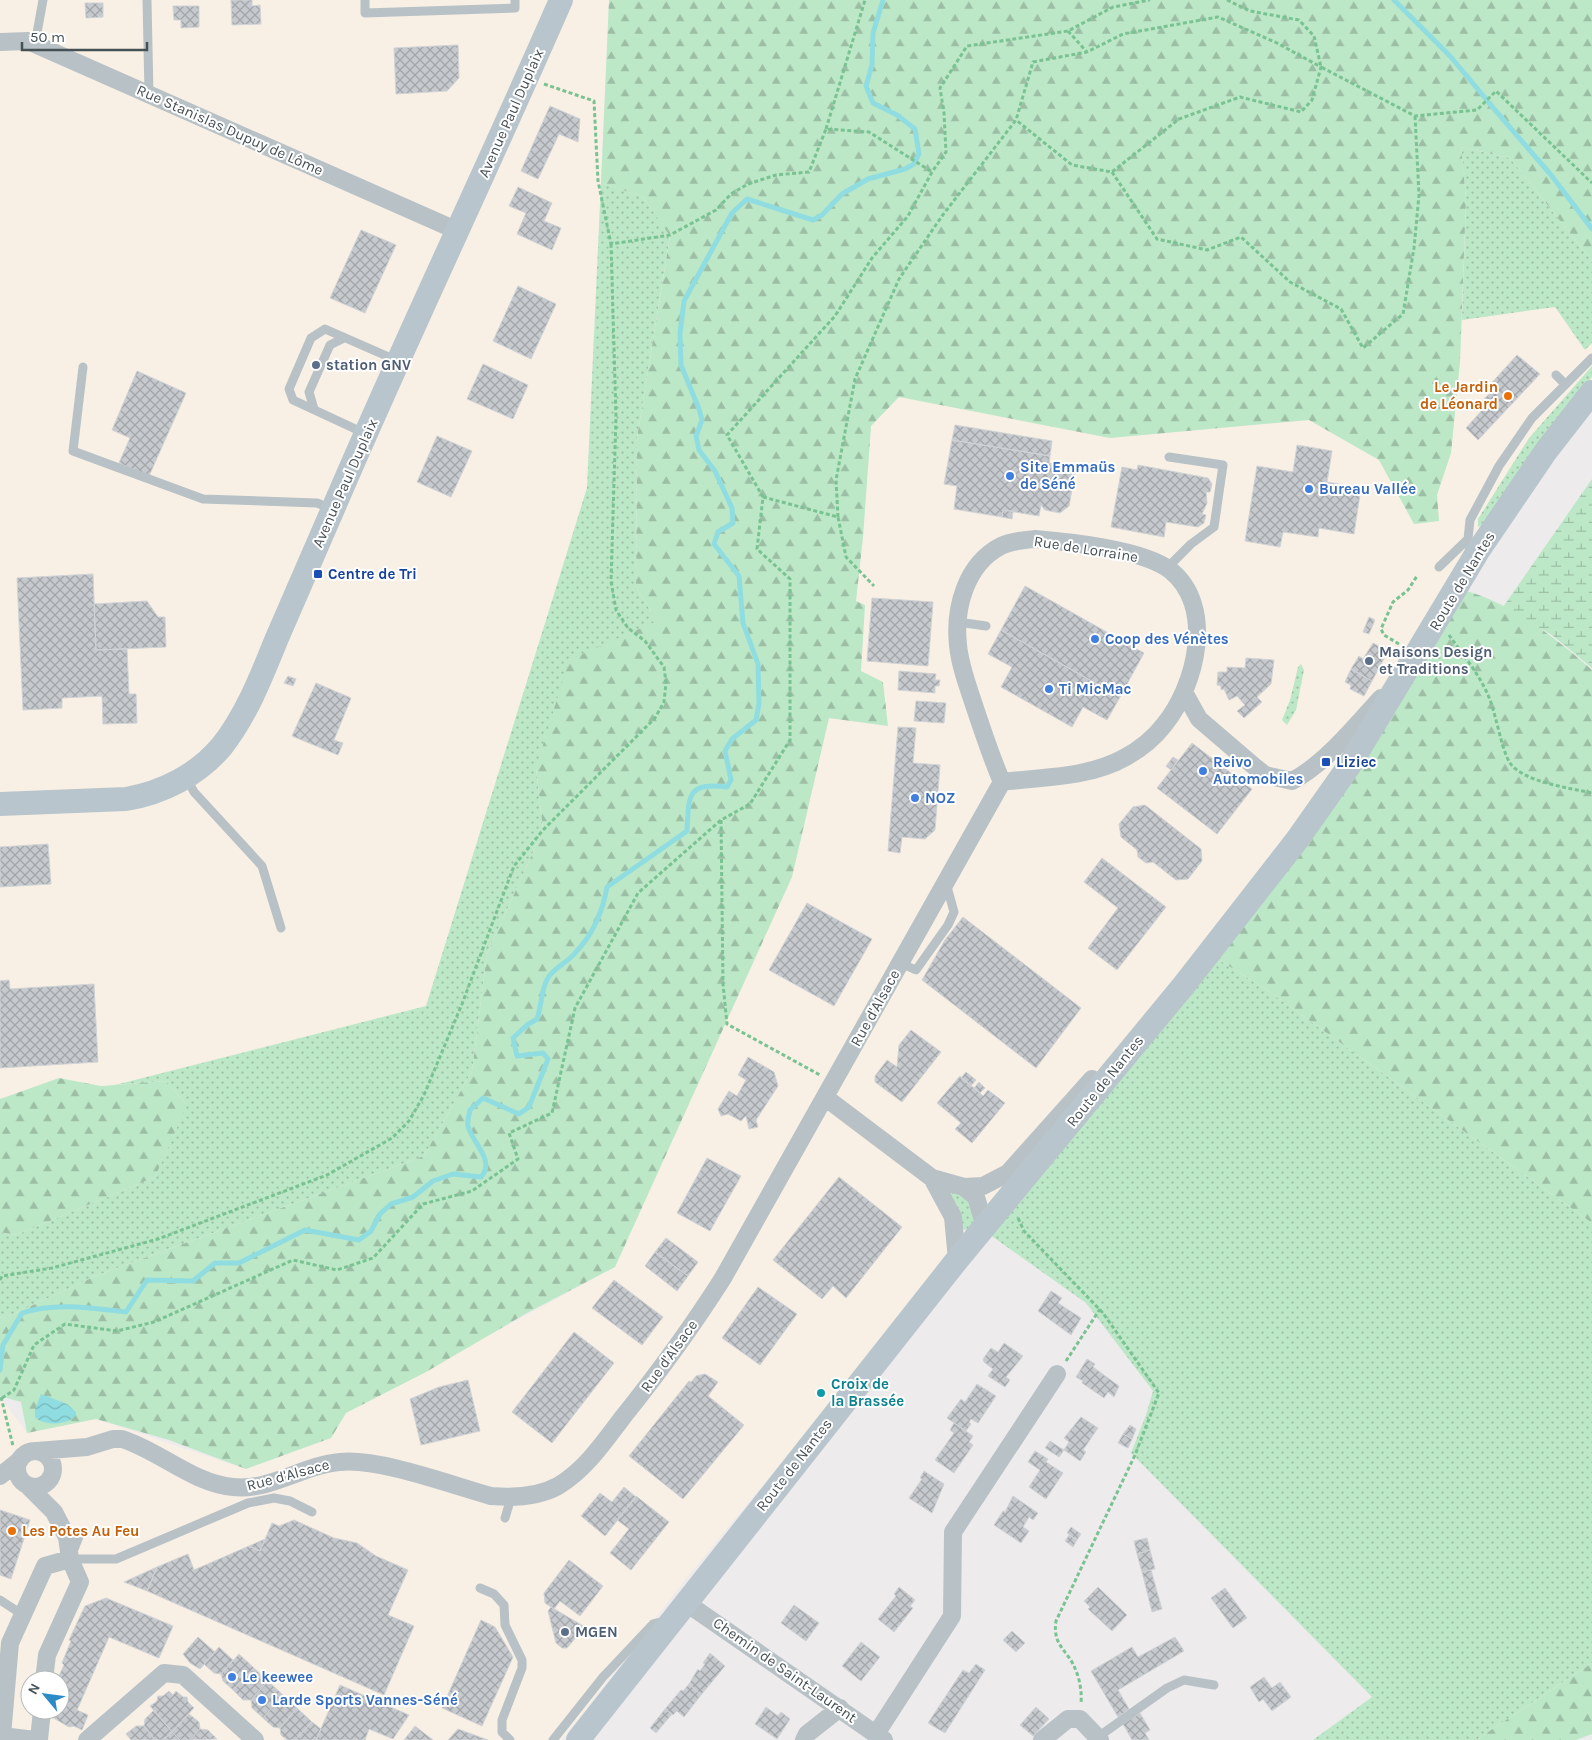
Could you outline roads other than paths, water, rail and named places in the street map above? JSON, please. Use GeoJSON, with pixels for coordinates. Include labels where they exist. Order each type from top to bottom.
{"type":"FeatureCollection","features":[{"type":"Feature","properties":{"kind":"main road","name":"Avenue Paul Duplaix"},"geometry":{"type":"LineString","coordinates":[[0,804],[126,799],[146,796],[186,777],[220,748],[241,718],[307,572],[332,509],[561,0]]}},
{"type":"Feature","properties":{"kind":"main road","name":"Route de Nantes"},"geometry":{"type":"LineString","coordinates":[[578,1740],[685,1602],[957,1260],[1144,1033],[1297,840],[1349,766],[1408,649],[1470,550],[1592,392]]}},
{"type":"Feature","properties":{"kind":"street","name":"Rue Stanislas Dupuy de Lôme"},"geometry":{"type":"LineString","coordinates":[[0,42],[28,41],[458,231]]}},
{"type":"Feature","properties":{"kind":"street","name":"Rue de Lorraine"},"geometry":{"type":"LineString","coordinates":[[1035,538],[1120,552],[1148,559],[1167,568],[1186,591],[1193,603],[1197,619],[1195,644],[1184,692],[1161,729],[1145,745],[1124,759],[1102,768],[1002,782],[962,666],[958,644],[958,622],[964,588],[973,571],[987,556],[1002,546],[1035,538]]}},
{"type":"Feature","properties":{"kind":"street"},"geometry":{"type":"LineString","coordinates":[[1184,692],[1199,719],[1255,766],[1265,774],[1292,781],[1304,775],[1353,730],[1408,649]]}},
{"type":"Feature","properties":{"kind":"street","name":"Rue d'Alsace"},"geometry":{"type":"LineString","coordinates":[[37,1451],[88,1447],[113,1439],[122,1439],[215,1483],[261,1493],[323,1464],[356,1462],[376,1464],[491,1496],[511,1498],[534,1495],[556,1487],[573,1476],[588,1462],[684,1340],[723,1278],[1002,782]]}},
{"type":"Feature","properties":{"kind":"street"},"geometry":{"type":"LineString","coordinates":[[932,1178],[964,1187],[983,1186],[1008,1173],[1121,1047],[1144,1033]]}},
{"type":"Feature","properties":{"kind":"street"},"geometry":{"type":"LineString","coordinates":[[830,1090],[932,1178],[953,1217],[957,1260]]}},
{"type":"Feature","properties":{"kind":"street"},"geometry":{"type":"LineString","coordinates":[[964,1187],[976,1197],[985,1227]]}},
{"type":"Feature","properties":{"kind":"street"},"geometry":{"type":"LineString","coordinates":[[882,1738],[952,1616],[953,1532],[1057,1374]]}},
{"type":"Feature","properties":{"kind":"street","name":"Rue d'Alsace"},"geometry":{"type":"LineString","coordinates":[[52,1474],[88,1447]]}},
{"type":"Feature","properties":{"kind":"street"},"geometry":{"type":"LineString","coordinates":[[0,1476],[27,1453],[37,1451],[51,1460],[54,1512]]}},
{"type":"Feature","properties":{"kind":"street"},"geometry":{"type":"LineString","coordinates":[[20,1460],[18,1472],[25,1484],[54,1512],[67,1537],[70,1559],[80,1582],[47,1655],[45,1670]]}},
{"type":"Feature","properties":{"kind":"street"},"geometry":{"type":"LineString","coordinates":[[0,1485],[25,1484],[38,1487],[48,1482],[52,1474]]}},
{"type":"Feature","properties":{"kind":"street"},"geometry":{"type":"LineString","coordinates":[[40,1720],[37,1740],[1,1738],[10,1643],[44,1566],[70,1559]]}},
{"type":"Feature","properties":{"kind":"street","name":"Chemin de Saint-Laurent"},"geometry":{"type":"LineString","coordinates":[[685,1602],[882,1738]]}},
{"type":"Feature","properties":{"kind":"street"},"geometry":{"type":"LineString","coordinates":[[87,1740],[164,1673],[183,1674],[255,1740]]}},
{"type":"Feature","properties":{"kind":"street"},"geometry":{"type":"LineString","coordinates":[[804,1740],[807,1734],[840,1708]]}},
{"type":"Feature","properties":{"kind":"street"},"geometry":{"type":"LineString","coordinates":[[1042,1740],[1068,1719],[1080,1719],[1099,1739]]}},
{"type":"Feature","properties":{"kind":"lane"},"geometry":{"type":"LineString","coordinates":[[35,44],[43,0]]}},
{"type":"Feature","properties":{"kind":"lane"},"geometry":{"type":"LineString","coordinates":[[147,0],[149,94]]}},
{"type":"Feature","properties":{"kind":"lane"},"geometry":{"type":"LineString","coordinates":[[365,0],[365,14],[515,8],[515,0]]}},
{"type":"Feature","properties":{"kind":"lane"},"geometry":{"type":"LineString","coordinates":[[366,434],[293,400],[288,389],[312,338],[325,329],[399,362]]}},
{"type":"Feature","properties":{"kind":"lane"},"geometry":{"type":"LineString","coordinates":[[314,409],[309,392],[330,345],[344,338]]}},
{"type":"Feature","properties":{"kind":"lane"},"geometry":{"type":"LineString","coordinates":[[1439,567],[1470,550],[1470,520],[1503,459],[1532,418],[1592,358]]}},
{"type":"Feature","properties":{"kind":"lane"},"geometry":{"type":"LineString","coordinates":[[83,367],[73,451],[203,499],[317,503],[332,509]]}},
{"type":"Feature","properties":{"kind":"lane"},"geometry":{"type":"LineString","coordinates":[[1556,375],[1565,384]]}},
{"type":"Feature","properties":{"kind":"lane"},"geometry":{"type":"LineString","coordinates":[[1167,568],[1191,544],[1214,527],[1223,466],[1169,458]]}},
{"type":"Feature","properties":{"kind":"lane"},"geometry":{"type":"LineString","coordinates":[[958,622],[986,626]]}},
{"type":"Feature","properties":{"kind":"lane"},"geometry":{"type":"LineString","coordinates":[[186,777],[194,792],[262,866],[281,928]]}},
{"type":"Feature","properties":{"kind":"lane"},"geometry":{"type":"LineString","coordinates":[[80,1534],[70,1559],[116,1559],[198,1520],[248,1503],[261,1493],[290,1502],[312,1512]]}},
{"type":"Feature","properties":{"kind":"lane"},"geometry":{"type":"LineString","coordinates":[[505,1518],[511,1498]]}},
{"type":"Feature","properties":{"kind":"lane"},"geometry":{"type":"LineString","coordinates":[[480,1588],[494,1594],[504,1605],[505,1625],[522,1660],[519,1678],[502,1720],[502,1732],[510,1740]]}},
{"type":"Feature","properties":{"kind":"lane"},"geometry":{"type":"LineString","coordinates":[[0,1600],[22,1615]]}},
{"type":"Feature","properties":{"kind":"lane"},"geometry":{"type":"LineString","coordinates":[[553,1740],[603,1677],[653,1624],[671,1620]]}},
{"type":"Feature","properties":{"kind":"lane"},"geometry":{"type":"LineString","coordinates":[[1099,1739],[1166,1688],[1184,1680],[1214,1685]]}},
{"type":"Feature","properties":{"kind":"water"},"geometry":{"type":"Polygon","coordinates":[[[41,1394],[67,1404],[76,1412],[76,1415],[72,1419],[56,1424],[39,1420],[35,1417],[35,1410],[41,1394]]]}},
{"type":"Feature","properties":{"kind":"waterway"},"geometry":{"type":"LineString","coordinates":[[0,1370],[3,1345],[22,1313],[60,1307],[126,1312],[147,1280],[193,1281],[215,1263],[239,1263],[305,1230],[359,1240],[371,1231],[380,1214],[391,1204],[413,1197],[433,1181],[453,1174],[481,1177],[485,1171],[485,1158],[470,1132],[468,1123],[470,1110],[483,1098],[519,1114],[529,1107],[548,1059],[543,1053],[517,1056],[513,1038],[527,1025],[537,1019],[547,979],[573,955],[592,930],[600,913],[607,887],[687,831],[688,809],[692,794],[697,789],[704,787],[727,787],[731,780],[725,751],[732,739],[756,720],[759,704],[758,664],[743,623],[739,576],[714,544],[718,532],[733,523],[732,508],[715,471],[699,450],[696,436],[702,420],[681,365],[680,333],[684,301],[732,213],[747,199],[813,220],[822,215],[842,194],[868,179],[905,169],[914,164],[919,154],[915,129],[897,115],[873,103],[866,86],[872,65],[873,33],[883,0]]}},
{"type":"Feature","properties":{"kind":"waterway"},"geometry":{"type":"LineString","coordinates":[[1394,0],[1450,56],[1486,99]]}},
{"type":"Feature","properties":{"kind":"waterway"},"geometry":{"type":"LineString","coordinates":[[1489,103],[1551,175],[1592,229]]}},
{"type":"Feature","properties":{"kind":"place","name":"station GNV"},"geometry":{"type":"Point","coordinates":[316,365]}},
{"type":"Feature","properties":{"kind":"place","name":"Le Jardin de Léonard"},"geometry":{"type":"Point","coordinates":[1508,396]}},
{"type":"Feature","properties":{"kind":"place","name":"Site Emmaüs de Séné"},"geometry":{"type":"Point","coordinates":[1010,476]}},
{"type":"Feature","properties":{"kind":"place","name":"Bureau Vallée"},"geometry":{"type":"Point","coordinates":[1309,489]}},
{"type":"Feature","properties":{"kind":"place","name":"Centre de Tri"},"geometry":{"type":"Point","coordinates":[318,574]}},
{"type":"Feature","properties":{"kind":"place","name":"Coop des Vénètes"},"geometry":{"type":"Point","coordinates":[1095,639]}},
{"type":"Feature","properties":{"kind":"place","name":"Maisons Design et Traditions"},"geometry":{"type":"Point","coordinates":[1369,661]}},
{"type":"Feature","properties":{"kind":"place","name":"Ti MicMac"},"geometry":{"type":"Point","coordinates":[1049,689]}},
{"type":"Feature","properties":{"kind":"place","name":"Liziec"},"geometry":{"type":"Point","coordinates":[1326,762]}},
{"type":"Feature","properties":{"kind":"place","name":"Reivo Automobiles"},"geometry":{"type":"Point","coordinates":[1203,771]}},
{"type":"Feature","properties":{"kind":"place","name":"NOZ"},"geometry":{"type":"Point","coordinates":[915,798]}},
{"type":"Feature","properties":{"kind":"place","name":"Croix de la Brassée"},"geometry":{"type":"Point","coordinates":[821,1393]}},
{"type":"Feature","properties":{"kind":"place","name":"Les Potes Au Feu"},"geometry":{"type":"Point","coordinates":[12,1531]}},
{"type":"Feature","properties":{"kind":"place","name":"MGEN"},"geometry":{"type":"Point","coordinates":[565,1632]}},
{"type":"Feature","properties":{"kind":"place","name":"Le keewee"},"geometry":{"type":"Point","coordinates":[232,1677]}},
{"type":"Feature","properties":{"kind":"place","name":"Larde Sports Vannes-Séné"},"geometry":{"type":"Point","coordinates":[262,1700]}}]}
